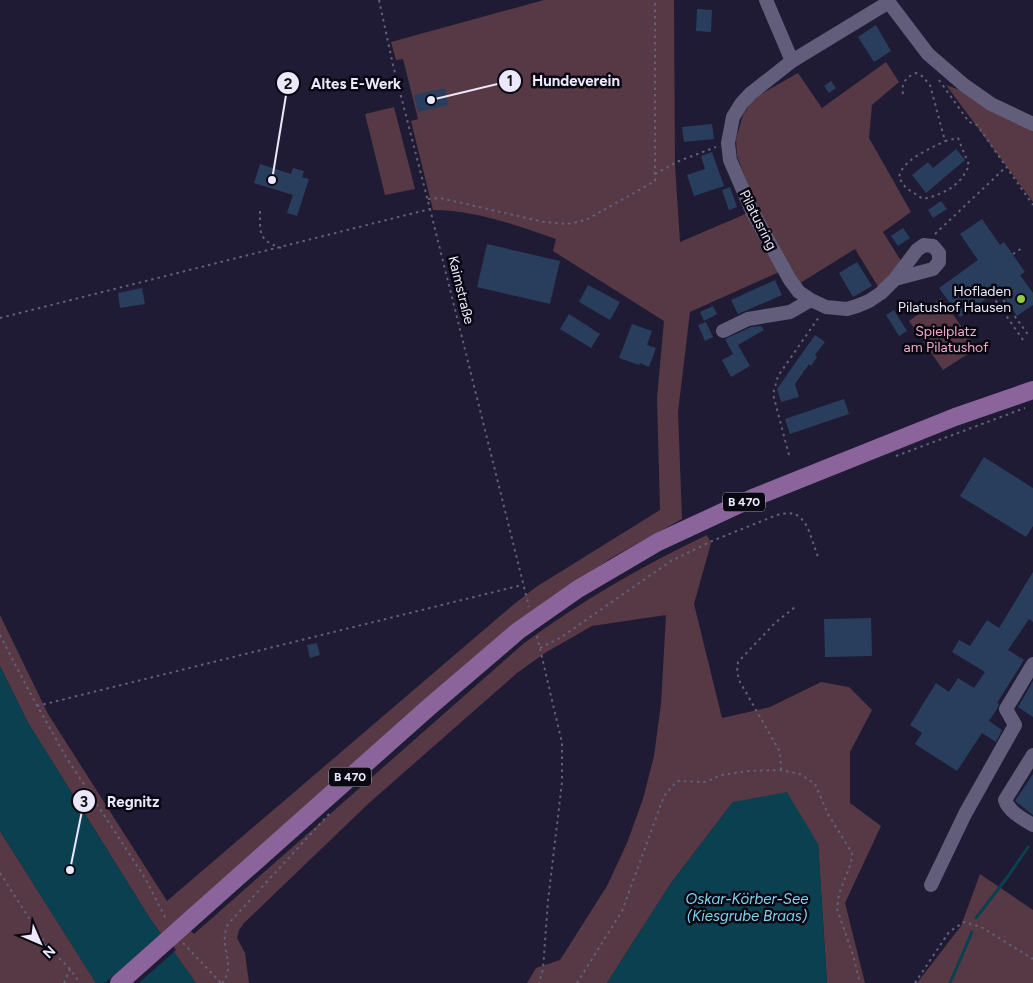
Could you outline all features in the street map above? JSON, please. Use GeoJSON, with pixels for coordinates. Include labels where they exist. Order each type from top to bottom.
{"type":"FeatureCollection","features":[{"type":"Feature","properties":{"kind":"main road","name":"B 470"},"geometry":{"type":"LineString","coordinates":[[119,983],[538,612],[658,542],[714,516],[877,447],[1033,390]]}},
{"type":"Feature","properties":{"kind":"street"},"geometry":{"type":"LineString","coordinates":[[766,0],[792,61]]}},
{"type":"Feature","properties":{"kind":"street"},"geometry":{"type":"LineString","coordinates":[[888,1],[928,54],[964,85],[991,104],[1033,124]]}},
{"type":"Feature","properties":{"kind":"street","name":"Pilatusring"},"geometry":{"type":"LineString","coordinates":[[888,1],[792,61],[750,94],[741,104],[733,118],[728,143],[730,160],[752,211],[790,280],[799,292],[826,307],[847,309],[870,301],[881,293],[895,279],[917,250],[924,245],[933,246],[939,254],[939,262],[933,269],[895,279]]}},
{"type":"Feature","properties":{"kind":"street"},"geometry":{"type":"LineString","coordinates":[[723,331],[748,319],[790,312],[811,300]]}},
{"type":"Feature","properties":{"kind":"street"},"geometry":{"type":"LineString","coordinates":[[931,885],[965,814],[1015,725],[1006,709],[1033,664]]}},
{"type":"Feature","properties":{"kind":"street"},"geometry":{"type":"LineString","coordinates":[[1033,755],[1005,800],[1012,811],[1033,826]]}},
{"type":"Feature","properties":{"kind":"path","name":"Kaimstraße"},"geometry":{"type":"LineString","coordinates":[[379,0],[393,65],[523,584],[538,612]]}},
{"type":"Feature","properties":{"kind":"path"},"geometry":{"type":"LineString","coordinates":[[427,199],[440,198],[544,222],[567,224],[586,220],[655,181],[655,0]]}},
{"type":"Feature","properties":{"kind":"path"},"geometry":{"type":"LineString","coordinates":[[903,94],[902,88],[909,76],[916,73],[927,80],[945,141]]}},
{"type":"Feature","properties":{"kind":"path"},"geometry":{"type":"LineString","coordinates":[[937,77],[970,122],[977,125],[1033,205]]}},
{"type":"Feature","properties":{"kind":"path"},"geometry":{"type":"LineString","coordinates":[[958,138],[969,165],[965,176],[951,189],[923,199],[906,188],[899,178],[900,172],[904,165],[945,141],[958,138]]}},
{"type":"Feature","properties":{"kind":"path"},"geometry":{"type":"LineString","coordinates":[[655,174],[679,161],[728,143]]}},
{"type":"Feature","properties":{"kind":"path"},"geometry":{"type":"LineString","coordinates":[[924,245],[1006,166]]}},
{"type":"Feature","properties":{"kind":"path"},"geometry":{"type":"LineString","coordinates":[[0,318],[430,209]]}},
{"type":"Feature","properties":{"kind":"path"},"geometry":{"type":"LineString","coordinates":[[260,212],[261,236],[266,242],[281,248]]}},
{"type":"Feature","properties":{"kind":"path"},"geometry":{"type":"LineString","coordinates":[[1013,254],[1022,248]]}},
{"type":"Feature","properties":{"kind":"path"},"geometry":{"type":"LineString","coordinates":[[1023,340],[994,298],[999,294],[1029,336]]}},
{"type":"Feature","properties":{"kind":"path"},"geometry":{"type":"LineString","coordinates":[[789,455],[773,394],[778,376],[826,307]]}},
{"type":"Feature","properties":{"kind":"path"},"geometry":{"type":"LineString","coordinates":[[893,457],[1033,405]]}},
{"type":"Feature","properties":{"kind":"path"},"geometry":{"type":"LineString","coordinates":[[540,648],[560,638],[671,562],[712,541],[777,516],[788,513],[800,517],[809,531],[818,557]]}},
{"type":"Feature","properties":{"kind":"path"},"geometry":{"type":"LineString","coordinates":[[37,706],[523,584]]}},
{"type":"Feature","properties":{"kind":"path"},"geometry":{"type":"LineString","coordinates":[[781,770],[780,752],[740,682],[737,672],[738,662],[775,623],[795,607]]}},
{"type":"Feature","properties":{"kind":"path"},"geometry":{"type":"LineString","coordinates":[[0,635],[66,757],[177,930],[221,983],[226,978],[228,970],[224,940],[229,923],[329,816],[332,808]]}},
{"type":"Feature","properties":{"kind":"path"},"geometry":{"type":"LineString","coordinates":[[536,635],[562,743],[562,782],[548,901],[543,968],[539,983]]}},
{"type":"Feature","properties":{"kind":"path"},"geometry":{"type":"LineString","coordinates":[[576,983],[622,911],[664,796],[677,781],[705,782],[722,775],[748,771],[781,770],[800,774],[815,784],[828,814],[852,853],[851,863],[839,894],[838,909],[854,955],[860,983]]}},
{"type":"Feature","properties":{"kind":"path"},"geometry":{"type":"LineString","coordinates":[[0,873],[47,946],[70,969],[80,983]]}},
{"type":"Feature","properties":{"kind":"path"},"geometry":{"type":"LineString","coordinates":[[915,983],[949,932],[964,922],[981,927],[1033,959]]}},
{"type":"Feature","properties":{"kind":"path"},"geometry":{"type":"LineString","coordinates":[[64,983],[70,969]]}},
{"type":"Feature","properties":{"kind":"green space"},"geometry":{"type":"Polygon","coordinates":[[[544,0],[674,0],[675,165],[680,242],[757,209],[737,156],[736,139],[743,115],[754,98],[798,73],[822,108],[886,62],[899,82],[872,105],[869,138],[911,212],[883,232],[901,261],[879,288],[855,249],[797,285],[788,268],[690,312],[678,412],[682,519],[613,557],[547,600],[432,694],[178,919],[194,934],[523,644],[567,613],[612,585],[707,535],[711,543],[694,604],[722,718],[770,707],[821,682],[849,687],[872,710],[850,752],[850,803],[881,826],[845,903],[865,983],[827,983],[818,844],[733,802],[671,883],[607,983],[527,983],[536,968],[560,960],[607,886],[627,843],[643,799],[654,756],[661,704],[666,615],[592,626],[545,653],[517,673],[368,804],[244,923],[239,930],[237,938],[245,953],[249,983],[196,983],[149,917],[27,721],[0,666],[0,615],[48,714],[167,901],[513,605],[536,587],[660,510],[657,398],[664,321],[553,251],[556,239],[479,215],[433,210],[411,121],[418,119],[403,59],[396,60],[391,42],[544,0]]]}},
{"type":"Feature","properties":{"kind":"green space"},"geometry":{"type":"Polygon","coordinates":[[[946,85],[1033,116],[1033,202],[946,85]]]}},
{"type":"Feature","properties":{"kind":"green space"},"geometry":{"type":"Polygon","coordinates":[[[394,107],[415,189],[385,195],[365,114],[394,107]]]}},
{"type":"Feature","properties":{"kind":"green space","name":"Spielplatz am Pilatushof"},"geometry":{"type":"Polygon","coordinates":[[[941,298],[977,348],[943,370],[909,321],[941,298]]]}},
{"type":"Feature","properties":{"kind":"green space"},"geometry":{"type":"Polygon","coordinates":[[[0,831],[96,983],[0,983],[0,831]]]}},
{"type":"Feature","properties":{"kind":"green space"},"geometry":{"type":"Polygon","coordinates":[[[980,874],[1033,910],[1033,983],[917,983],[961,926],[980,874]]]}},
{"type":"Feature","properties":{"kind":"water"},"geometry":{"type":"Polygon","coordinates":[[[0,666],[27,721],[149,917],[196,983],[96,983],[0,831],[0,666]]]}},
{"type":"Feature","properties":{"kind":"water","name":"Oskar-Körber-See (Kiesgrube Braas)"},"geometry":{"type":"Polygon","coordinates":[[[787,792],[818,844],[827,983],[607,983],[671,883],[733,802],[787,792]]]}},
{"type":"Feature","properties":{"kind":"pier"},"geometry":{"type":"Polygon","coordinates":[[[163,932],[176,950],[139,983],[105,983],[163,932]]]}},
{"type":"Feature","properties":{"kind":"building"},"geometry":{"type":"Polygon","coordinates":[[[697,9],[712,10],[711,32],[696,31],[697,9]]]}},
{"type":"Feature","properties":{"kind":"building"},"geometry":{"type":"Polygon","coordinates":[[[876,25],[891,51],[874,62],[858,37],[876,25]]]}},
{"type":"Feature","properties":{"kind":"building"},"geometry":{"type":"Polygon","coordinates":[[[831,81],[836,88],[829,93],[824,86],[831,81]]]}},
{"type":"Feature","properties":{"kind":"building"},"geometry":{"type":"Polygon","coordinates":[[[445,88],[448,105],[418,112],[414,95],[445,88]]]}},
{"type":"Feature","properties":{"kind":"building"},"geometry":{"type":"Polygon","coordinates":[[[712,124],[714,139],[684,142],[682,127],[712,124]]]}},
{"type":"Feature","properties":{"kind":"building"},"geometry":{"type":"Polygon","coordinates":[[[956,149],[965,160],[926,193],[912,175],[928,162],[933,168],[956,149]]]}},
{"type":"Feature","properties":{"kind":"building"},"geometry":{"type":"Polygon","coordinates":[[[712,152],[724,186],[694,196],[687,175],[705,169],[701,156],[712,152]]]}},
{"type":"Feature","properties":{"kind":"building"},"geometry":{"type":"Polygon","coordinates":[[[260,164],[291,174],[293,168],[304,171],[302,177],[309,179],[297,216],[287,213],[293,195],[254,183],[260,164]]]}},
{"type":"Feature","properties":{"kind":"building"},"geometry":{"type":"Polygon","coordinates":[[[730,187],[737,207],[729,210],[722,190],[730,187]]]}},
{"type":"Feature","properties":{"kind":"building"},"geometry":{"type":"Polygon","coordinates":[[[941,201],[947,209],[933,218],[928,210],[941,201]]]}},
{"type":"Feature","properties":{"kind":"building"},"geometry":{"type":"Polygon","coordinates":[[[982,219],[1000,245],[1004,242],[1025,272],[1020,275],[1033,293],[1033,305],[1017,316],[999,290],[960,317],[939,288],[978,260],[960,234],[982,219]]]}},
{"type":"Feature","properties":{"kind":"building"},"geometry":{"type":"Polygon","coordinates":[[[903,228],[910,238],[898,246],[891,236],[903,228]]]}},
{"type":"Feature","properties":{"kind":"building"},"geometry":{"type":"Polygon","coordinates":[[[487,244],[560,261],[550,304],[477,287],[487,244]]]}},
{"type":"Feature","properties":{"kind":"building"},"geometry":{"type":"Polygon","coordinates":[[[857,262],[872,286],[853,297],[839,273],[857,262]]]}},
{"type":"Feature","properties":{"kind":"building"},"geometry":{"type":"Polygon","coordinates":[[[775,280],[782,295],[738,314],[731,300],[775,280]]]}},
{"type":"Feature","properties":{"kind":"building"},"geometry":{"type":"Polygon","coordinates":[[[588,285],[620,302],[610,320],[579,302],[588,285]]]}},
{"type":"Feature","properties":{"kind":"building"},"geometry":{"type":"Polygon","coordinates":[[[142,288],[145,304],[120,308],[118,293],[142,288]]]}},
{"type":"Feature","properties":{"kind":"building"},"geometry":{"type":"Polygon","coordinates":[[[713,306],[717,314],[704,321],[700,312],[713,306]]]}},
{"type":"Feature","properties":{"kind":"building"},"geometry":{"type":"Polygon","coordinates":[[[894,310],[907,331],[899,336],[886,315],[894,310]]]}},
{"type":"Feature","properties":{"kind":"building"},"geometry":{"type":"Polygon","coordinates":[[[569,314],[600,334],[591,348],[560,329],[569,314]]]}},
{"type":"Feature","properties":{"kind":"building"},"geometry":{"type":"Polygon","coordinates":[[[706,322],[713,337],[705,341],[698,325],[706,322]]]}},
{"type":"Feature","properties":{"kind":"building"},"geometry":{"type":"Polygon","coordinates":[[[632,324],[652,331],[647,345],[656,348],[649,367],[619,358],[632,324]]]}},
{"type":"Feature","properties":{"kind":"building"},"geometry":{"type":"Polygon","coordinates":[[[761,326],[764,330],[738,345],[750,366],[731,377],[722,360],[733,354],[725,339],[751,327],[761,326]]]}},
{"type":"Feature","properties":{"kind":"building"},"geometry":{"type":"Polygon","coordinates":[[[815,335],[825,342],[815,355],[817,357],[811,366],[809,364],[795,384],[799,397],[781,402],[777,389],[815,335]]]}},
{"type":"Feature","properties":{"kind":"building"},"geometry":{"type":"Polygon","coordinates":[[[844,399],[849,414],[790,434],[785,419],[844,399]]]}},
{"type":"Feature","properties":{"kind":"building"},"geometry":{"type":"Polygon","coordinates":[[[984,457],[1033,488],[1033,526],[1026,537],[960,496],[984,457]]]}},
{"type":"Feature","properties":{"kind":"building"},"geometry":{"type":"Polygon","coordinates":[[[1033,572],[1033,622],[1029,619],[1008,650],[1024,660],[997,703],[999,704],[997,709],[989,721],[1002,730],[996,742],[982,733],[957,771],[915,744],[922,733],[910,725],[936,683],[949,692],[958,678],[974,688],[985,672],[952,652],[959,640],[970,646],[987,620],[999,628],[1033,572]]]}},
{"type":"Feature","properties":{"kind":"building"},"geometry":{"type":"Polygon","coordinates":[[[871,618],[872,656],[825,657],[824,619],[871,618]]]}},
{"type":"Feature","properties":{"kind":"building"},"geometry":{"type":"Polygon","coordinates":[[[317,643],[320,655],[310,658],[307,645],[317,643]]]}},
{"type":"Feature","properties":{"kind":"building"},"geometry":{"type":"Polygon","coordinates":[[[1033,681],[1033,717],[1018,707],[1033,681]]]}},
{"type":"Feature","properties":{"kind":"building"},"geometry":{"type":"Polygon","coordinates":[[[1033,774],[1033,815],[1015,801],[1033,774]]]}},
{"type":"Feature","properties":{"kind":"waterway"},"geometry":{"type":"LineString","coordinates":[[976,918],[1028,847]]}},
{"type":"Feature","properties":{"kind":"waterway"},"geometry":{"type":"LineString","coordinates":[[950,983],[972,932]]}},
{"type":"Feature","properties":{"kind":"place","name":"Hundeverein"},"geometry":{"type":"Point","coordinates":[431,100]}},
{"type":"Feature","properties":{"kind":"place","name":"Altes E-Werk"},"geometry":{"type":"Point","coordinates":[272,180]}},
{"type":"Feature","properties":{"kind":"place","name":"Hofladen Pilatushof Hausen"},"geometry":{"type":"Point","coordinates":[1021,299]}},
{"type":"Feature","properties":{"kind":"place","name":"Regnitz"},"geometry":{"type":"Point","coordinates":[70,870]}}]}
